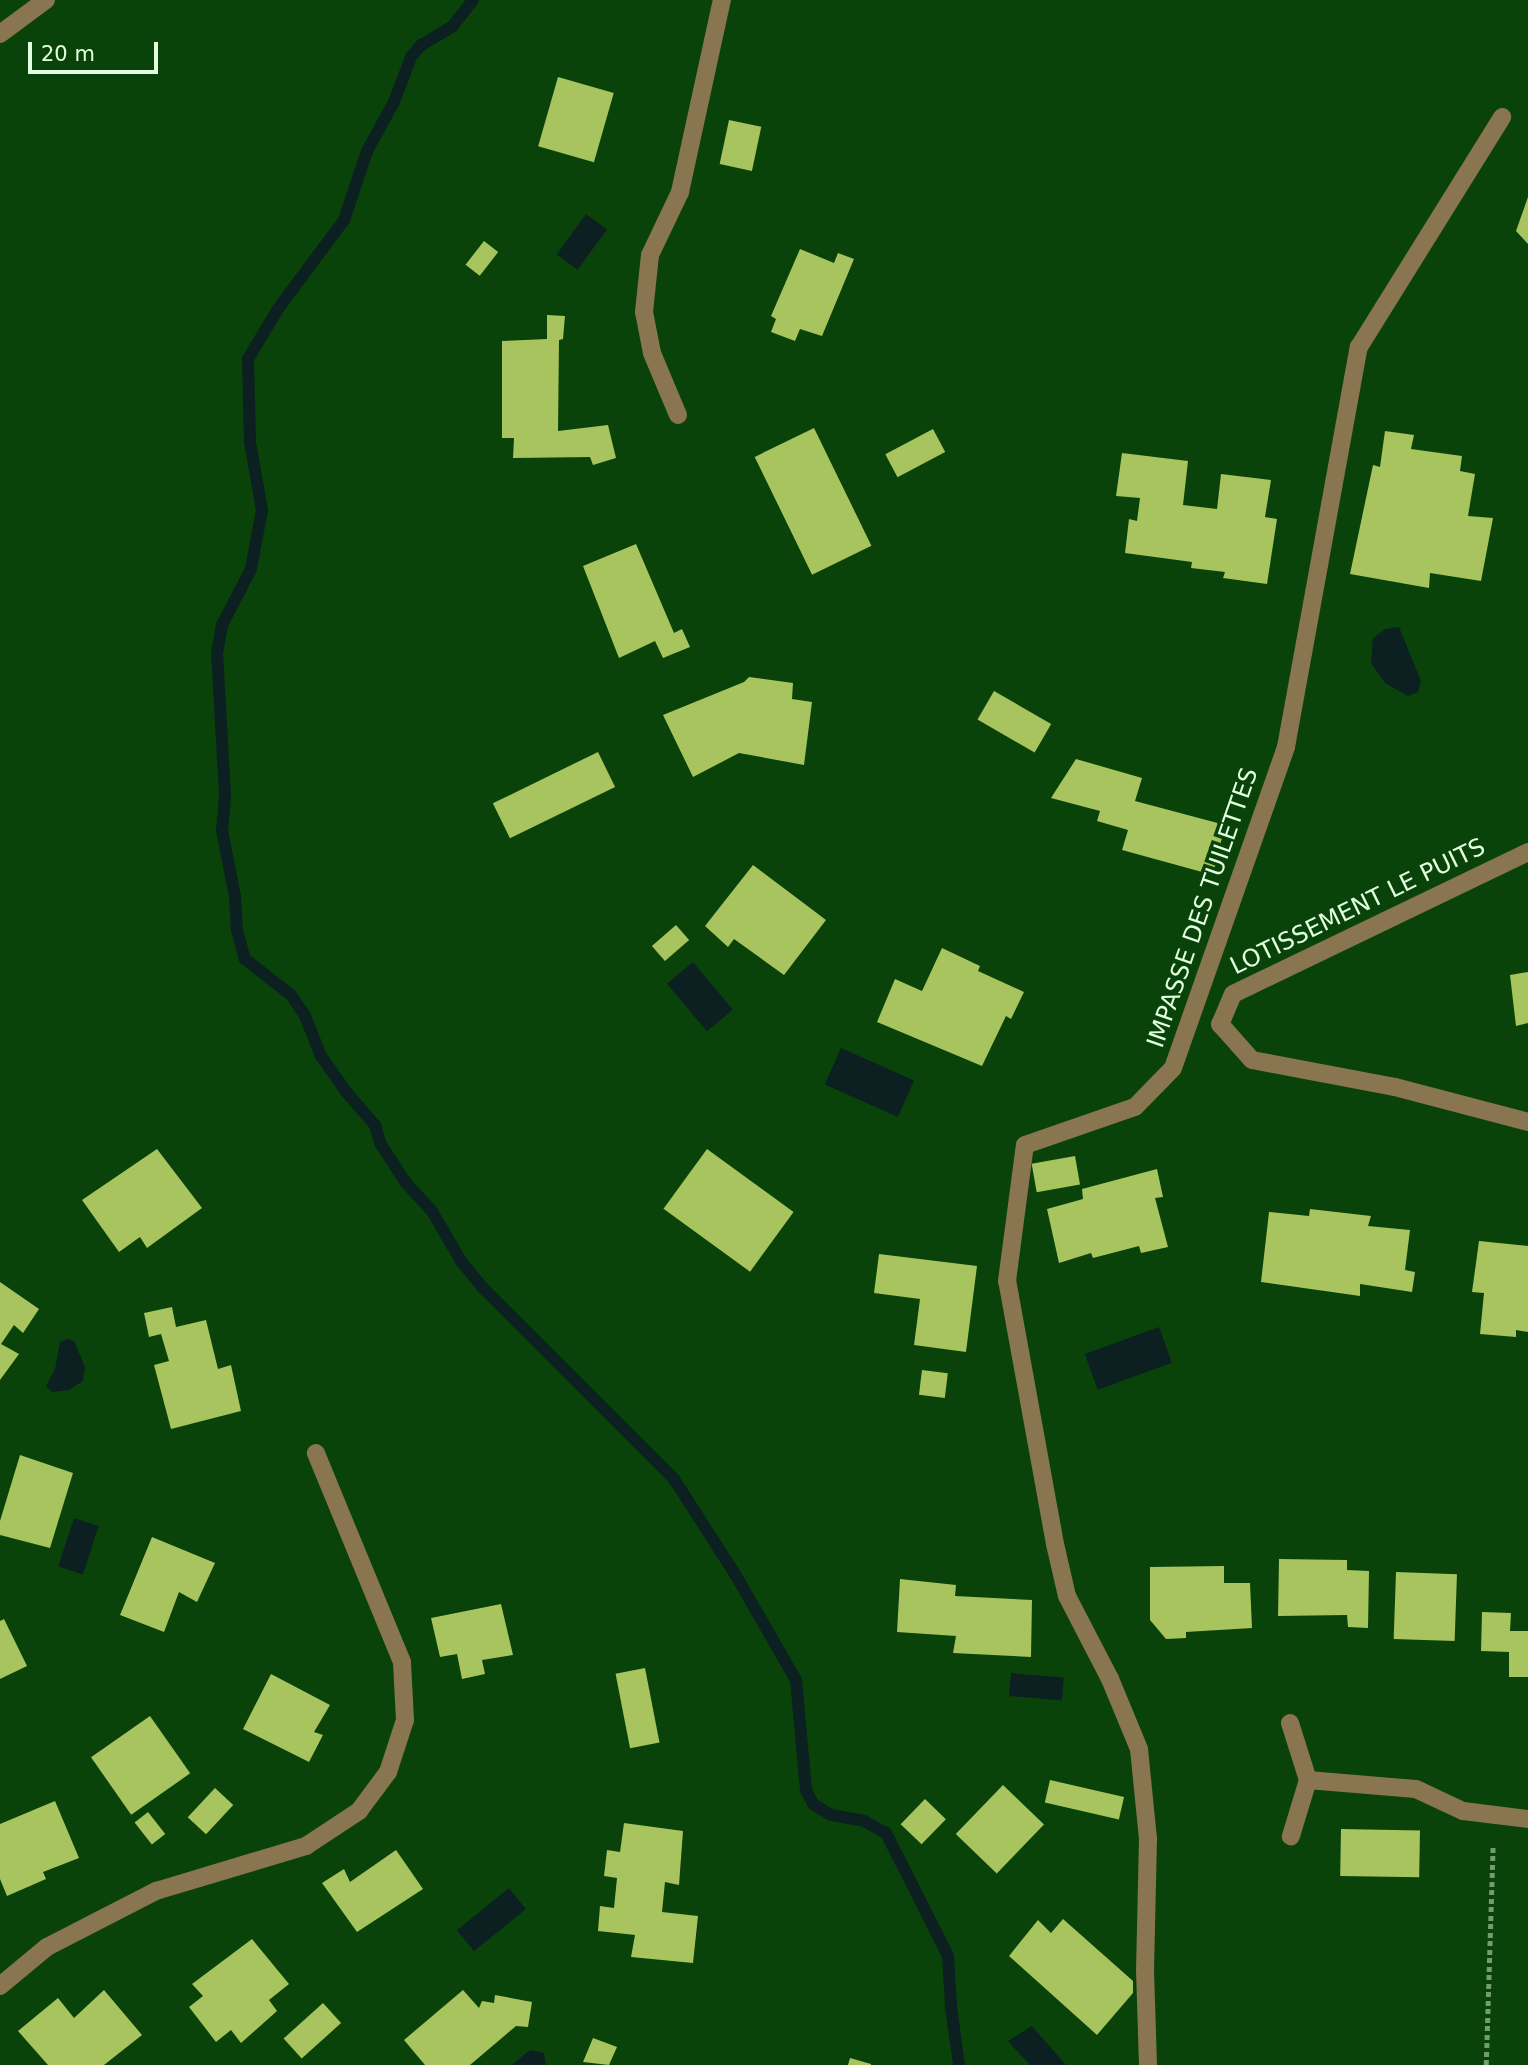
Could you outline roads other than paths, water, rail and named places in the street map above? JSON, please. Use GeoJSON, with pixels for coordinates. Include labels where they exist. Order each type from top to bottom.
{"type":"FeatureCollection","features":[{"type":"Feature","properties":{"kind":"street"},"geometry":{"type":"LineString","coordinates":[[0,34],[46,0]]}},
{"type":"Feature","properties":{"kind":"street"},"geometry":{"type":"LineString","coordinates":[[678,415],[652,353],[644,312],[650,255],[680,192],[722,0]]}},
{"type":"Feature","properties":{"kind":"street","name":"IMPASSE DES TUILETTES"},"geometry":{"type":"LineString","coordinates":[[1148,2065],[1145,1971],[1148,1839],[1139,1749],[1110,1679],[1068,1596],[1055,1544],[1007,1281],[1025,1145],[1135,1107],[1173,1068],[1286,747],[1359,348],[1502,117]]}},
{"type":"Feature","properties":{"kind":"street","name":"LOTISSEMENT LE PUITS"},"geometry":{"type":"LineString","coordinates":[[1528,852],[1233,994],[1220,1024],[1252,1060],[1395,1087],[1528,1122]]}},
{"type":"Feature","properties":{"kind":"street"},"geometry":{"type":"LineString","coordinates":[[0,1986],[47,1947],[156,1891],[306,1846],[359,1811],[388,1772],[405,1720],[402,1662],[316,1454]]}},
{"type":"Feature","properties":{"kind":"street"},"geometry":{"type":"LineString","coordinates":[[1290,1723],[1308,1780],[1291,1836]]}},
{"type":"Feature","properties":{"kind":"street"},"geometry":{"type":"LineString","coordinates":[[1308,1780],[1416,1789],[1463,1811],[1528,1819]]}},
{"type":"Feature","properties":{"kind":"water"},"geometry":{"type":"Polygon","coordinates":[[[586,214],[607,229],[578,270],[557,254],[586,214]]]}},
{"type":"Feature","properties":{"kind":"water"},"geometry":{"type":"Polygon","coordinates":[[[1399,627],[1421,681],[1418,692],[1408,696],[1385,683],[1371,663],[1373,638],[1385,629],[1399,627]]]}},
{"type":"Feature","properties":{"kind":"water"},"geometry":{"type":"Polygon","coordinates":[[[693,962],[733,1009],[707,1031],[667,984],[693,962]]]}},
{"type":"Feature","properties":{"kind":"water"},"geometry":{"type":"Polygon","coordinates":[[[841,1048],[914,1081],[898,1117],[825,1085],[841,1048]]]}},
{"type":"Feature","properties":{"kind":"water"},"geometry":{"type":"Polygon","coordinates":[[[1159,1327],[1172,1363],[1098,1390],[1085,1354],[1159,1327]]]}},
{"type":"Feature","properties":{"kind":"water"},"geometry":{"type":"Polygon","coordinates":[[[67,1339],[74,1341],[85,1367],[83,1381],[69,1390],[52,1392],[46,1386],[55,1369],[60,1342],[67,1339]]]}},
{"type":"Feature","properties":{"kind":"water"},"geometry":{"type":"Polygon","coordinates":[[[74,1518],[99,1526],[83,1575],[58,1567],[74,1518]]]}},
{"type":"Feature","properties":{"kind":"water"},"geometry":{"type":"Polygon","coordinates":[[[1011,1673],[1064,1678],[1062,1701],[1009,1696],[1011,1673]]]}},
{"type":"Feature","properties":{"kind":"water"},"geometry":{"type":"Polygon","coordinates":[[[509,1888],[526,1909],[474,1951],[457,1930],[509,1888]]]}},
{"type":"Feature","properties":{"kind":"water"},"geometry":{"type":"Polygon","coordinates":[[[1032,2026],[1066,2065],[1030,2065],[1008,2041],[1032,2026]]]}},
{"type":"Feature","properties":{"kind":"water"},"geometry":{"type":"Polygon","coordinates":[[[530,2050],[544,2053],[546,2065],[512,2065],[530,2050]]]}},
{"type":"Feature","properties":{"kind":"waterway"},"geometry":{"type":"LineString","coordinates":[[473,0],[453,26],[421,45],[411,57],[394,102],[367,151],[344,220],[278,309],[248,359],[250,442],[262,510],[251,569],[222,625],[217,652],[225,797],[222,830],[235,896],[237,930],[245,959],[291,995],[305,1016],[321,1056],[347,1093],[375,1125],[380,1143],[406,1183],[432,1211],[461,1261],[482,1287],[674,1479],[735,1574],[796,1680],[806,1790],[813,1804],[831,1815],[864,1821],[886,1833],[948,1956],[951,2007],[959,2065]]}}]}
